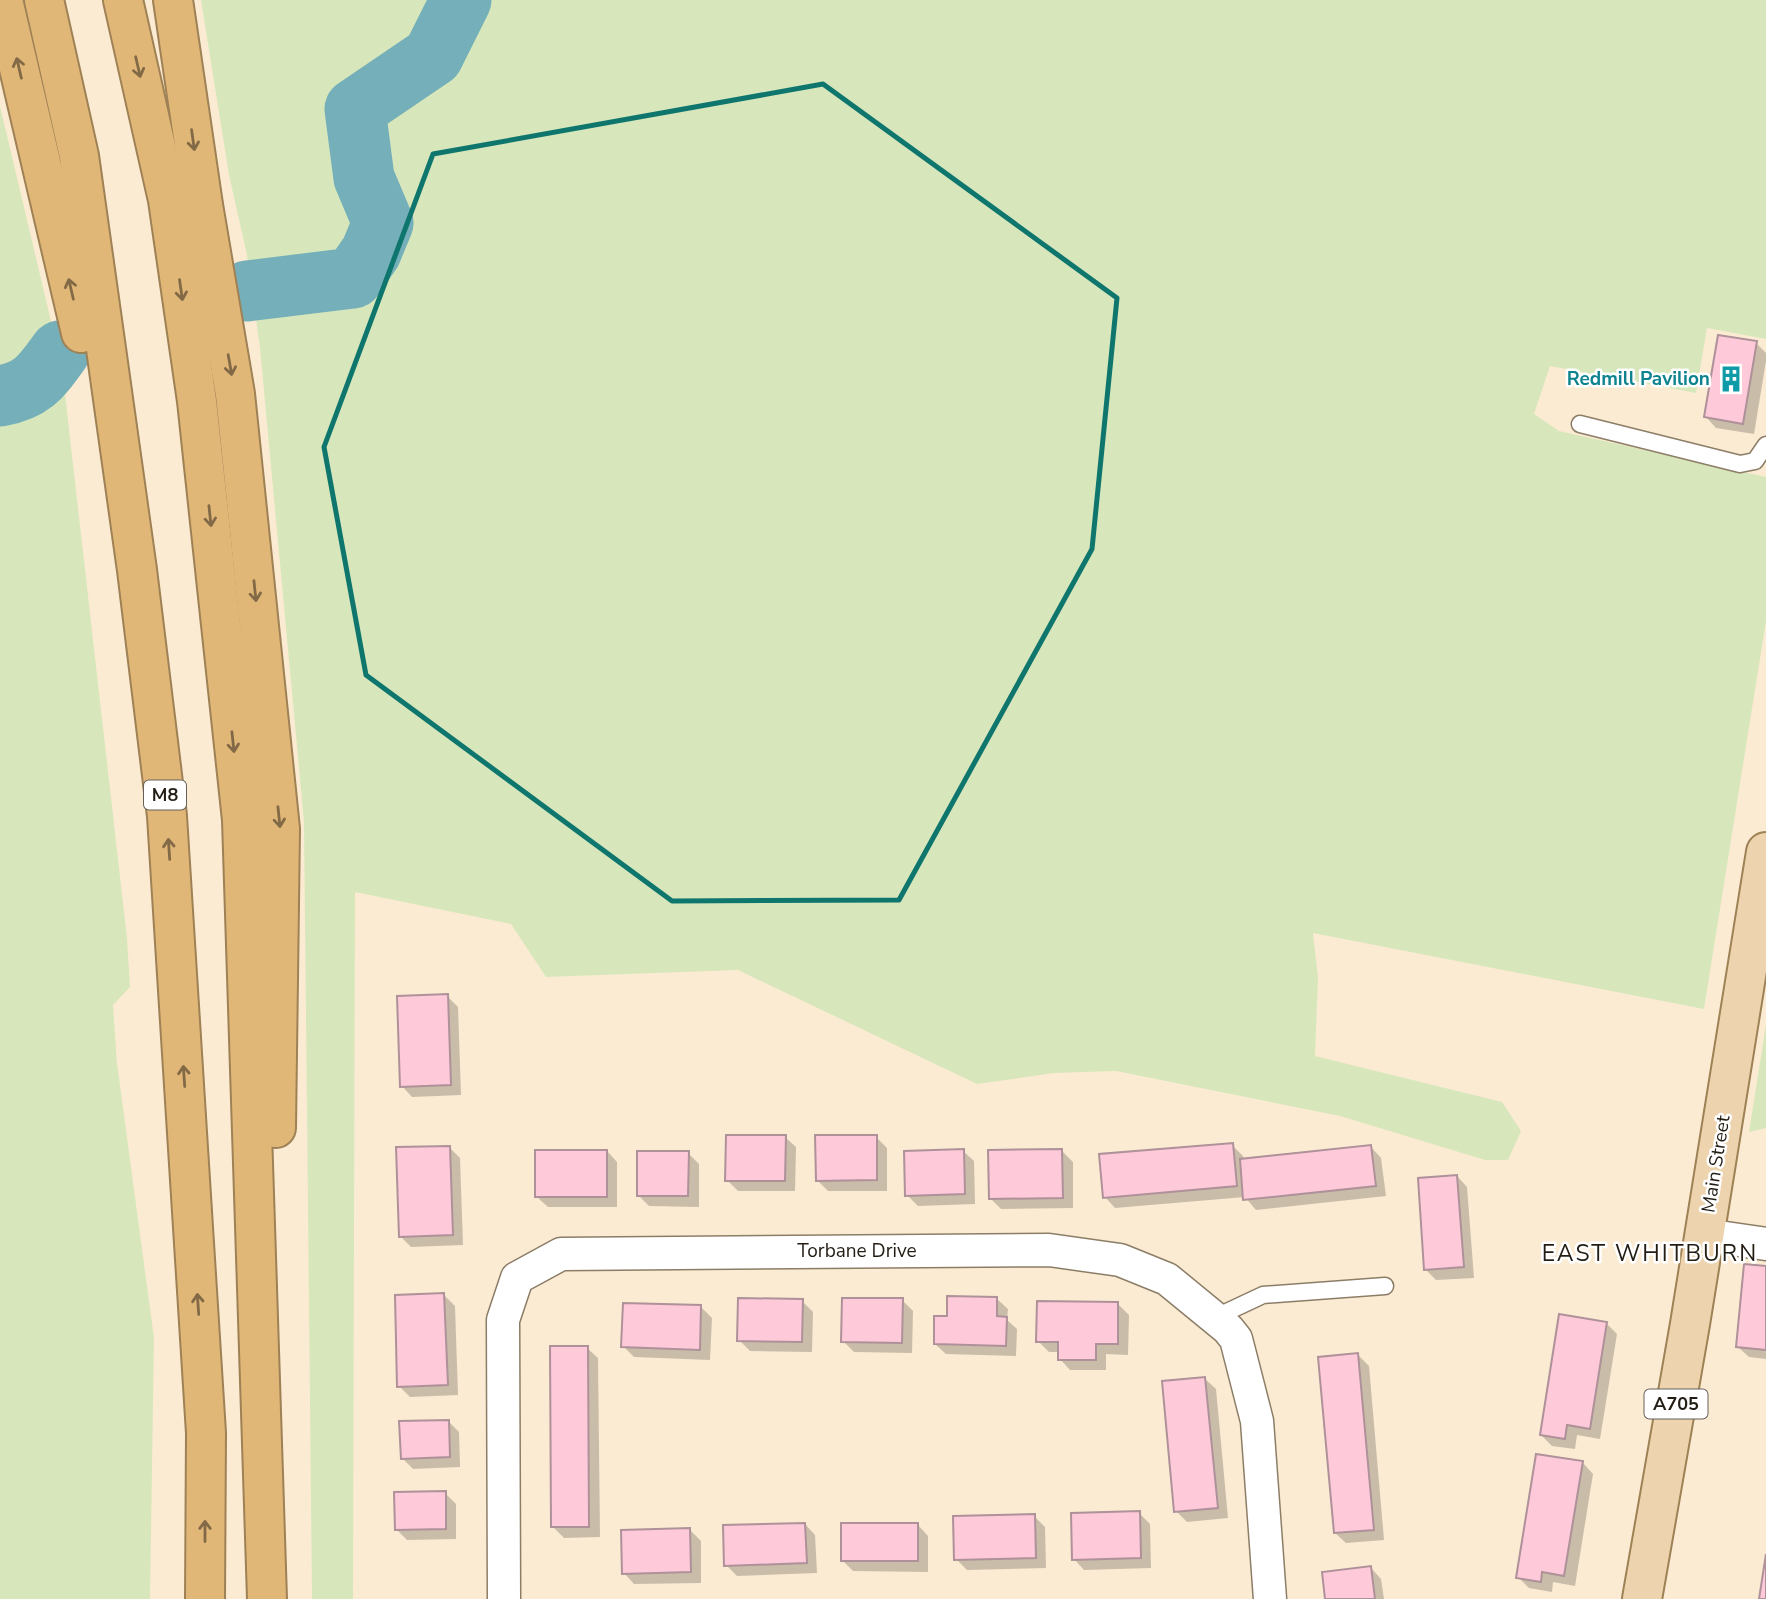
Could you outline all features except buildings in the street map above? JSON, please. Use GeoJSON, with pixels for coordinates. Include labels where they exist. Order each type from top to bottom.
{"type":"FeatureCollection","features":[{"type":"Feature","properties":{"kind":"highway","name":"M8"},"geometry":{"type":"LineString","coordinates":[[3,0],[137,570]]}},
{"type":"Feature","properties":{"kind":"highway","name":"M8"},"geometry":{"type":"LineString","coordinates":[[44,0],[79,156],[137,570],[167,816],[206,1433],[205,1599]]}},
{"type":"Feature","properties":{"kind":"highway"},"geometry":{"type":"LineString","coordinates":[[124,0],[168,201],[196,388],[242,820],[268,1599]]}},
{"type":"Feature","properties":{"kind":"highway"},"geometry":{"type":"LineString","coordinates":[[173,0],[203,205],[235,394],[280,829],[268,1599]]}},
{"type":"Feature","properties":{"kind":"main road","name":"Main Street"},"geometry":{"type":"LineString","coordinates":[[1642,1599],[1766,858]]}},
{"type":"Feature","properties":{"kind":"street"},"geometry":{"type":"LineString","coordinates":[[1707,1222],[1766,1244]]}},
{"type":"Feature","properties":{"kind":"street","name":"Torbane Drive"},"geometry":{"type":"LineString","coordinates":[[504,1599],[503,1320],[517,1278],[561,1254],[1049,1250],[1120,1260],[1167,1279],[1228,1329],[1236,1339],[1257,1421],[1270,1599]]}},
{"type":"Feature","properties":{"kind":"lane"},"geometry":{"type":"LineString","coordinates":[[1580,424],[1740,464],[1755,461],[1766,445]]}},
{"type":"Feature","properties":{"kind":"lane"},"geometry":{"type":"LineString","coordinates":[[1214,1318],[1263,1295],[1385,1286]]}},
{"type":"Feature","properties":{"kind":"highlighted area"},"geometry":{"type":"Polygon","coordinates":[[[823,84],[1117,298],[1092,549],[899,900],[672,901],[366,675],[324,447],[433,154],[823,84]]]}},
{"type":"Feature","properties":{"kind":"green space"},"geometry":{"type":"Polygon","coordinates":[[[201,0],[1766,0],[1766,339],[1707,328],[1696,393],[1550,366],[1534,414],[1559,431],[1766,477],[1766,621],[1704,1009],[1313,933],[1318,978],[1315,1056],[1502,1102],[1521,1131],[1508,1160],[1485,1160],[1340,1116],[1116,1071],[1054,1073],[977,1084],[738,970],[546,977],[511,924],[355,892],[353,1599],[312,1599],[304,822],[260,348],[247,255],[229,175],[201,0]]]}},
{"type":"Feature","properties":{"kind":"green space"},"geometry":{"type":"Polygon","coordinates":[[[0,106],[64,385],[127,938],[130,987],[113,1005],[117,1063],[154,1338],[150,1599],[0,1599],[0,106]]]}},
{"type":"Feature","properties":{"kind":"green space"},"geometry":{"type":"Polygon","coordinates":[[[1766,1025],[1766,1128],[1749,1132],[1766,1025]]]}},
{"type":"Feature","properties":{"kind":"waterway"},"geometry":{"type":"LineString","coordinates":[[247,291],[353,278],[371,252],[383,223],[364,178],[355,109],[433,56],[461,0]]}},
{"type":"Feature","properties":{"kind":"waterway"},"geometry":{"type":"LineString","coordinates":[[0,396],[21,390],[35,381],[60,351]]}},
{"type":"Feature","properties":{"kind":"place","name":"Redmill Pavilion"},"geometry":{"type":"Point","coordinates":[1731,379]}},
{"type":"Feature","properties":{"kind":"district","name":"EAST WHITBURN"},"geometry":{"type":"Point","coordinates":[1650,1253]}}]}
